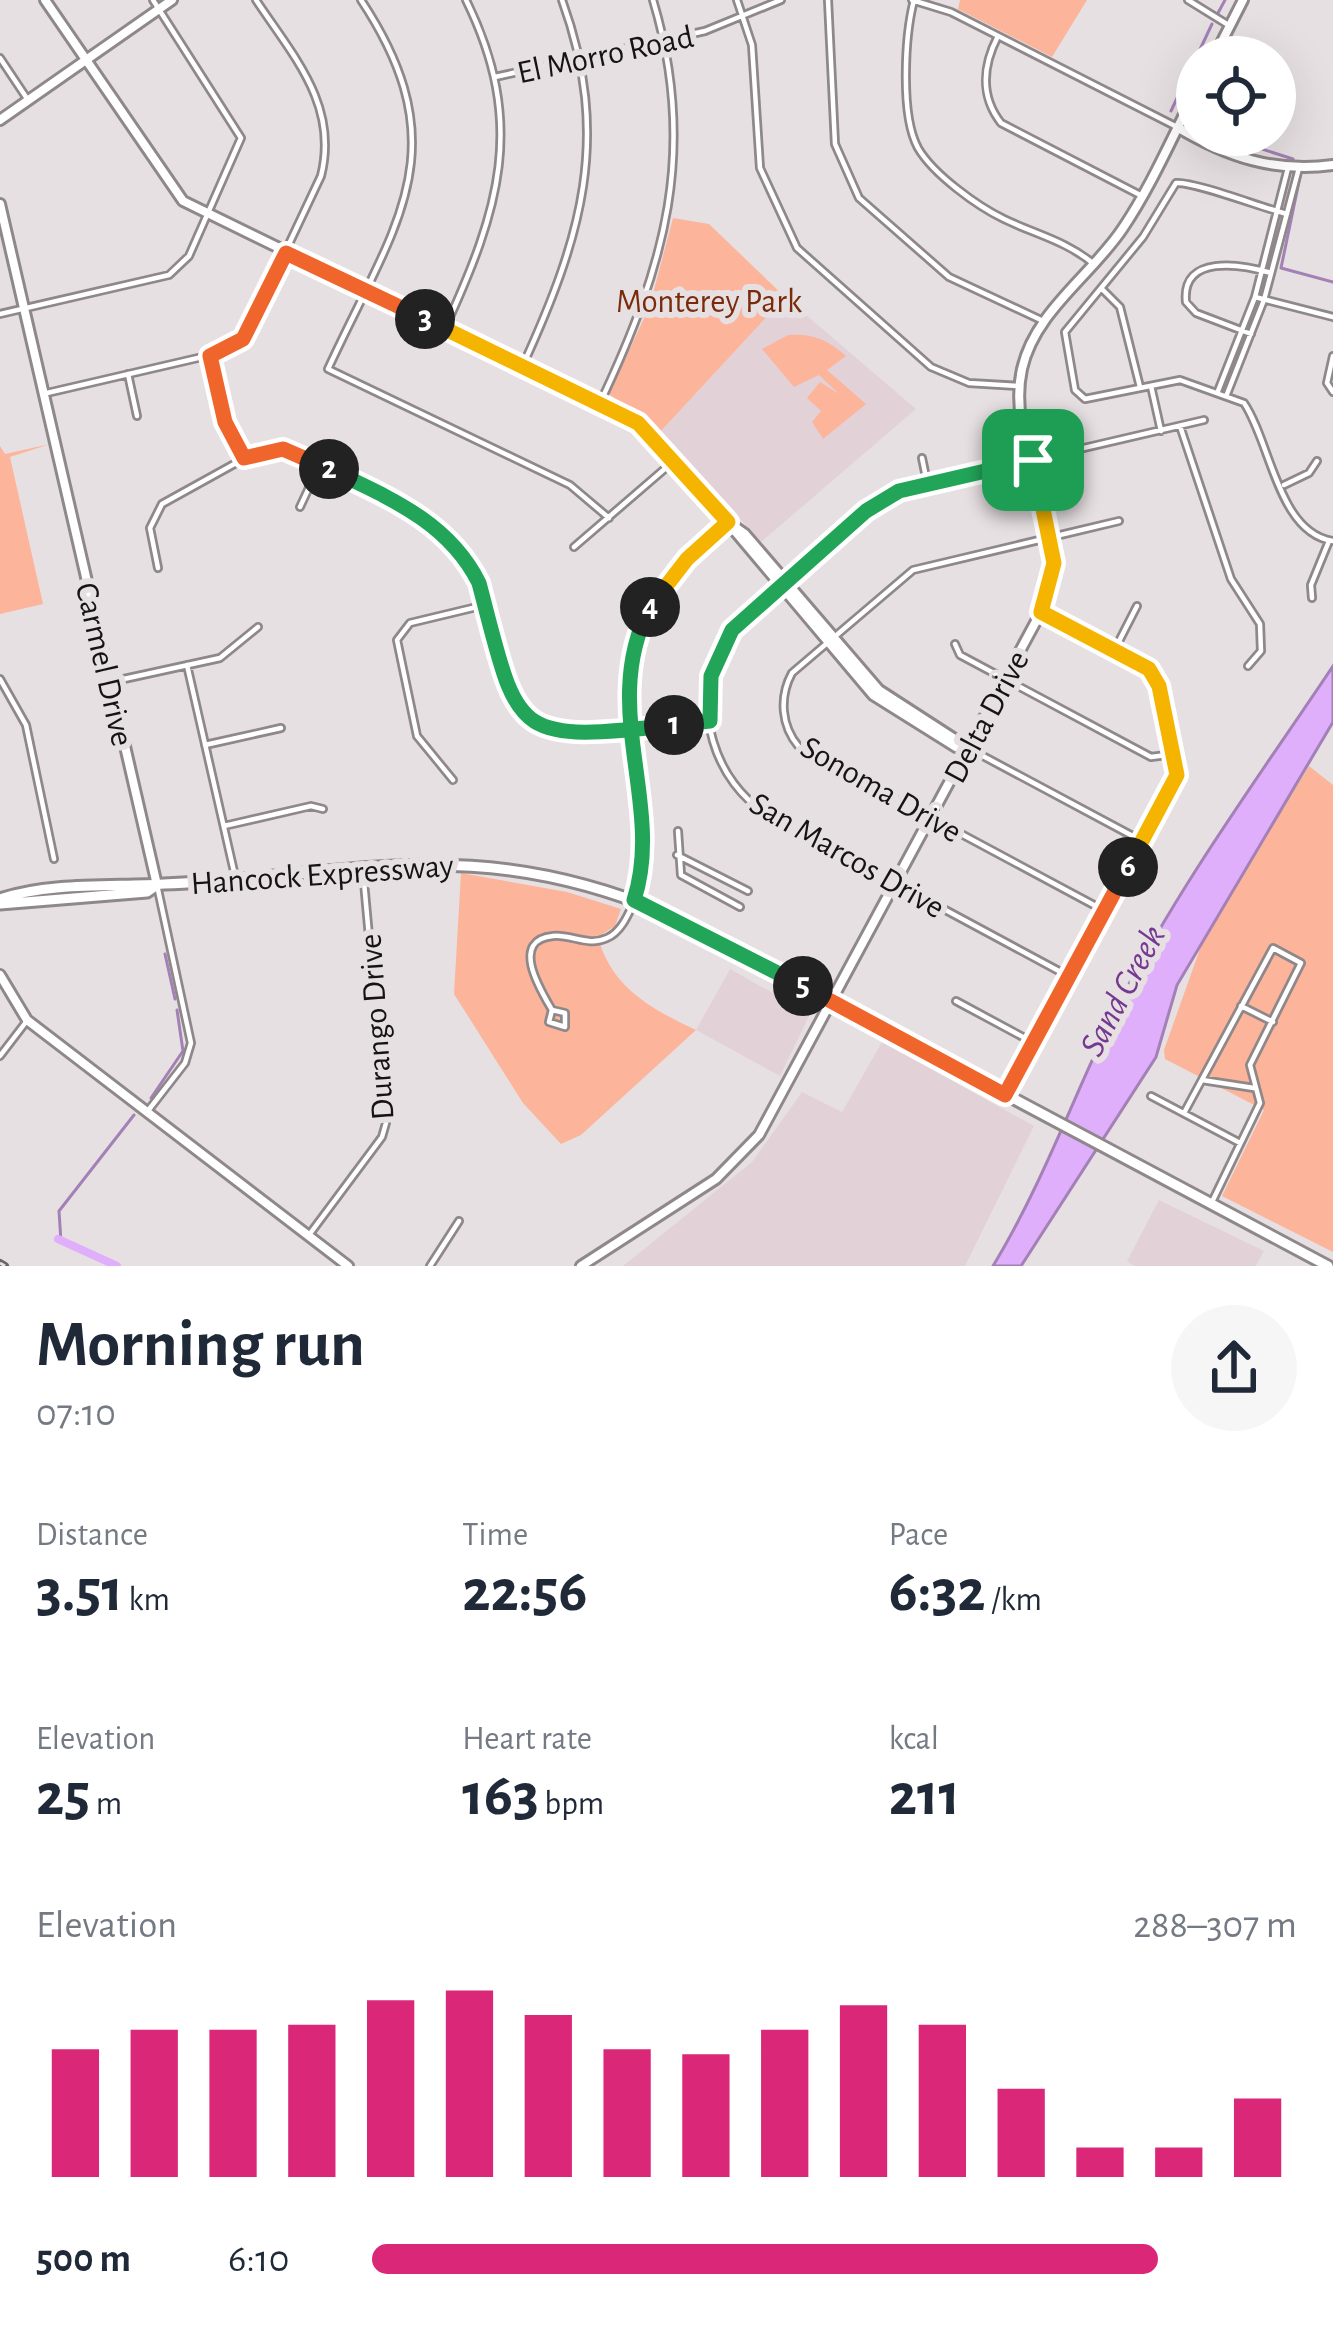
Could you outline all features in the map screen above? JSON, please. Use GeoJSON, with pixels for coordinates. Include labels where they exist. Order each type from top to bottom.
{"type":"FeatureCollection","features":[{"type":"Feature","properties":{"kind":"main road","name":"Hancock Expressway"},"geometry":{"type":"LineString","coordinates":[[0,902],[147,892],[157,885],[362,865],[493,865],[567,879],[634,900],[1328,1266]]}},
{"type":"Feature","properties":{"kind":"street"},"geometry":{"type":"LineString","coordinates":[[45,0],[170,187],[207,216],[638,423],[831,641],[891,701],[1142,841]]}},
{"type":"Feature","properties":{"kind":"street"},"geometry":{"type":"LineString","coordinates":[[0,120],[156,4],[172,0]]}},
{"type":"Feature","properties":{"kind":"street"},"geometry":{"type":"LineString","coordinates":[[44,393],[210,356],[243,339],[321,176],[326,131],[315,91],[256,0]]}},
{"type":"Feature","properties":{"kind":"street"},"geometry":{"type":"LineString","coordinates":[[361,0],[398,59],[414,135],[405,200],[328,369],[570,485],[609,518]]}},
{"type":"Feature","properties":{"kind":"street"},"geometry":{"type":"LineString","coordinates":[[445,328],[482,248],[499,189],[502,140],[495,77],[466,0]]}},
{"type":"Feature","properties":{"kind":"street"},"geometry":{"type":"LineString","coordinates":[[523,365],[564,275],[581,214],[588,143],[579,58],[562,0]]}},
{"type":"Feature","properties":{"kind":"street"},"geometry":{"type":"LineString","coordinates":[[601,403],[643,310],[669,214],[675,134],[664,40],[652,0]]}},
{"type":"Feature","properties":{"kind":"street"},"geometry":{"type":"LineString","coordinates":[[737,0],[752,45],[757,152],[770,197],[806,259],[931,367],[969,383],[1020,386]]}},
{"type":"Feature","properties":{"kind":"street","name":"El Morro Road"},"geometry":{"type":"LineString","coordinates":[[495,77],[664,40],[781,0]]}},
{"type":"Feature","properties":{"kind":"street"},"geometry":{"type":"LineString","coordinates":[[828,0],[835,144],[859,198],[949,277],[1044,321]]}},
{"type":"Feature","properties":{"kind":"street"},"geometry":{"type":"LineString","coordinates":[[1095,265],[1072,246],[982,206],[918,148],[910,128],[907,43],[913,0],[998,35],[1176,126]]}},
{"type":"Feature","properties":{"kind":"street"},"geometry":{"type":"LineString","coordinates":[[1188,0],[1230,26]]}},
{"type":"Feature","properties":{"kind":"street"},"geometry":{"type":"LineString","coordinates":[[1225,36],[1244,0]]}},
{"type":"Feature","properties":{"kind":"street"},"geometry":{"type":"LineString","coordinates":[[0,314],[169,275],[185,263],[241,139],[156,4]]}},
{"type":"Feature","properties":{"kind":"street"},"geometry":{"type":"LineString","coordinates":[[998,35],[986,82],[991,109],[1001,123],[1142,196]]}},
{"type":"Feature","properties":{"kind":"street"},"geometry":{"type":"LineString","coordinates":[[0,58],[26,97]]}},
{"type":"Feature","properties":{"kind":"street","name":"Delta Drive"},"geometry":{"type":"LineString","coordinates":[[581,1266],[735,1164],[759,1135],[1041,612],[1052,577],[1050,537],[1020,386],[1030,346],[1044,321],[1095,265],[1142,196],[1176,129]]}},
{"type":"Feature","properties":{"kind":"street"},"geometry":{"type":"LineString","coordinates":[[1234,156],[1293,168],[1333,165]]}},
{"type":"Feature","properties":{"kind":"street"},"geometry":{"type":"LineString","coordinates":[[1227,394],[1264,299],[1278,211],[1293,168]]}},
{"type":"Feature","properties":{"kind":"street"},"geometry":{"type":"LineString","coordinates":[[1218,391],[1287,214],[1293,168]]}},
{"type":"Feature","properties":{"kind":"street"},"geometry":{"type":"LineString","coordinates":[[1287,214],[1189,182],[1176,183],[1102,289],[1065,332],[1075,390],[1093,399],[1180,380],[1227,394],[1248,408],[1302,526],[1331,541],[1311,585],[1312,598]]}},
{"type":"Feature","properties":{"kind":"street"},"geometry":{"type":"LineString","coordinates":[[756,202],[770,197]]}},
{"type":"Feature","properties":{"kind":"street","name":"Carmel Drive"},"geometry":{"type":"LineString","coordinates":[[0,204],[190,1043],[185,1063],[147,1112]]}},
{"type":"Feature","properties":{"kind":"street"},"geometry":{"type":"LineString","coordinates":[[1251,334],[1196,313],[1186,302],[1186,286],[1195,273],[1214,266],[1267,272]]}},
{"type":"Feature","properties":{"kind":"street"},"geometry":{"type":"LineString","coordinates":[[1102,289],[1120,307],[1140,388]]}},
{"type":"Feature","properties":{"kind":"street"},"geometry":{"type":"LineString","coordinates":[[1255,297],[1333,317]]}},
{"type":"Feature","properties":{"kind":"street"},"geometry":{"type":"LineString","coordinates":[[210,356],[225,422],[244,458]]}},
{"type":"Feature","properties":{"kind":"street"},"geometry":{"type":"LineString","coordinates":[[1333,356],[1327,383],[1333,392]]}},
{"type":"Feature","properties":{"kind":"street"},"geometry":{"type":"LineString","coordinates":[[128,374],[137,416]]}},
{"type":"Feature","properties":{"kind":"street"},"geometry":{"type":"LineString","coordinates":[[1150,386],[1161,430]]}},
{"type":"Feature","properties":{"kind":"street","name":"San Marcos Drive"},"geometry":{"type":"LineString","coordinates":[[1070,977],[754,807],[722,767],[710,721],[711,676],[721,647],[743,617],[878,502],[928,484],[1204,420]]}},
{"type":"Feature","properties":{"kind":"street"},"geometry":{"type":"LineString","coordinates":[[1180,426],[1231,579],[1260,624],[1261,651],[1249,666]]}},
{"type":"Feature","properties":{"kind":"street"},"geometry":{"type":"LineString","coordinates":[[158,568],[150,528],[155,510],[244,458],[283,449],[422,515],[475,575],[502,680],[523,712],[549,729],[573,734],[710,721]]}},
{"type":"Feature","properties":{"kind":"street"},"geometry":{"type":"LineString","coordinates":[[922,458],[928,484]]}},
{"type":"Feature","properties":{"kind":"street"},"geometry":{"type":"LineString","coordinates":[[574,547],[675,460]]}},
{"type":"Feature","properties":{"kind":"street"},"geometry":{"type":"LineString","coordinates":[[1282,485],[1309,473],[1317,461]]}},
{"type":"Feature","properties":{"kind":"street"},"geometry":{"type":"LineString","coordinates":[[300,507],[320,464]]}},
{"type":"Feature","properties":{"kind":"street","name":"Sonoma Drive"},"geometry":{"type":"LineString","coordinates":[[1105,911],[792,739],[784,704],[788,679],[913,570],[1119,521]]}},
{"type":"Feature","properties":{"kind":"street"},"geometry":{"type":"LineString","coordinates":[[552,1010],[531,975],[530,956],[537,942],[554,936],[580,942],[606,939],[621,928],[643,864],[629,730],[630,664],[647,612],[674,572],[728,522]]}},
{"type":"Feature","properties":{"kind":"street"},"geometry":{"type":"LineString","coordinates":[[453,780],[417,736],[397,640],[410,623],[484,605]]}},
{"type":"Feature","properties":{"kind":"street"},"geometry":{"type":"LineString","coordinates":[[1114,650],[1137,606]]}},
{"type":"Feature","properties":{"kind":"street"},"geometry":{"type":"LineString","coordinates":[[1005,1095],[1177,775],[1155,675],[1041,612]]}},
{"type":"Feature","properties":{"kind":"street"},"geometry":{"type":"LineString","coordinates":[[110,682],[230,653],[258,627]]}},
{"type":"Feature","properties":{"kind":"street"},"geometry":{"type":"LineString","coordinates":[[955,644],[960,655],[1150,757],[1174,754]]}},
{"type":"Feature","properties":{"kind":"street"},"geometry":{"type":"LineString","coordinates":[[187,665],[235,878]]}},
{"type":"Feature","properties":{"kind":"street"},"geometry":{"type":"LineString","coordinates":[[0,679],[26,725],[53,859]]}},
{"type":"Feature","properties":{"kind":"street"},"geometry":{"type":"LineString","coordinates":[[205,746],[281,728]]}},
{"type":"Feature","properties":{"kind":"street"},"geometry":{"type":"LineString","coordinates":[[224,826],[311,806],[323,809]]}},
{"type":"Feature","properties":{"kind":"street"},"geometry":{"type":"LineString","coordinates":[[677,831],[681,875],[740,908]]}},
{"type":"Feature","properties":{"kind":"street"},"geometry":{"type":"LineString","coordinates":[[677,855],[748,891]]}},
{"type":"Feature","properties":{"kind":"street","name":"Durango Drive"},"geometry":{"type":"LineString","coordinates":[[308,1236],[382,1137],[386,1124],[362,865]]}},
{"type":"Feature","properties":{"kind":"street"},"geometry":{"type":"LineString","coordinates":[[1184,1113],[1273,948],[1303,967],[1250,1066],[1260,1103],[1211,1204]]}},
{"type":"Feature","properties":{"kind":"street"},"geometry":{"type":"LineString","coordinates":[[0,974],[27,1020],[348,1266]]}},
{"type":"Feature","properties":{"kind":"street"},"geometry":{"type":"LineString","coordinates":[[956,1001],[1034,1043]]}},
{"type":"Feature","properties":{"kind":"street"},"geometry":{"type":"LineString","coordinates":[[1241,1006],[1274,1023]]}},
{"type":"Feature","properties":{"kind":"street"},"geometry":{"type":"LineString","coordinates":[[0,1055],[27,1020]]}},
{"type":"Feature","properties":{"kind":"street"},"geometry":{"type":"LineString","coordinates":[[1202,1080],[1254,1088]]}},
{"type":"Feature","properties":{"kind":"street"},"geometry":{"type":"LineString","coordinates":[[1151,1096],[1240,1143]]}},
{"type":"Feature","properties":{"kind":"street"},"geometry":{"type":"LineString","coordinates":[[430,1266],[459,1221]]}},
{"type":"Feature","properties":{"kind":"shaded area"},"geometry":{"type":"Polygon","coordinates":[[[785,297],[916,409],[761,542],[660,432],[785,297]]]}},
{"type":"Feature","properties":{"kind":"shaded area"},"geometry":{"type":"Polygon","coordinates":[[[1333,666],[1333,722],[1177,985],[1156,1057],[1021,1266],[993,1266],[1143,957],[1333,666]]]}},
{"type":"Feature","properties":{"kind":"shaded area"},"geometry":{"type":"Polygon","coordinates":[[[730,969],[810,1014],[780,1076],[696,1030],[730,969]]]}},
{"type":"Feature","properties":{"kind":"shaded area"},"geometry":{"type":"Polygon","coordinates":[[[882,1042],[1034,1126],[965,1266],[623,1266],[752,1162],[802,1092],[842,1112],[882,1042]]]}},
{"type":"Feature","properties":{"kind":"shaded area"},"geometry":{"type":"Polygon","coordinates":[[[1159,1200],[1264,1251],[1256,1266],[1134,1266],[1127,1261],[1159,1200]]]}},
{"type":"Feature","properties":{"kind":"green space"},"geometry":{"type":"Polygon","coordinates":[[[960,0],[1087,0],[1052,57],[958,9],[960,0]]]}},
{"type":"Feature","properties":{"kind":"green space","name":"Monterey Park"},"geometry":{"type":"Polygon","coordinates":[[[673,218],[709,224],[785,297],[660,432],[609,394],[650,305],[673,218]]]}},
{"type":"Feature","properties":{"kind":"green space"},"geometry":{"type":"Polygon","coordinates":[[[788,335],[820,339],[846,356],[827,370],[866,404],[823,439],[812,422],[821,411],[807,398],[820,382],[839,394],[819,375],[794,387],[762,349],[788,335]]]}},
{"type":"Feature","properties":{"kind":"green space"},"geometry":{"type":"Polygon","coordinates":[[[50,444],[10,457],[43,604],[0,614],[0,446],[5,454],[50,444]]]}},
{"type":"Feature","properties":{"kind":"green space"},"geometry":{"type":"Polygon","coordinates":[[[1309,766],[1333,785],[1333,1252],[1222,1196],[1264,1110],[1165,1059],[1164,1050],[1206,932],[1309,766]]]}},
{"type":"Feature","properties":{"kind":"green space"},"geometry":{"type":"Polygon","coordinates":[[[461,873],[567,892],[621,909],[615,926],[598,937],[612,970],[649,1005],[696,1030],[581,1135],[561,1144],[523,1103],[454,994],[461,873]]]}},
{"type":"Feature","properties":{"kind":"waterway"},"geometry":{"type":"LineString","coordinates":[[1218,13],[1225,0]]}},
{"type":"Feature","properties":{"kind":"waterway"},"geometry":{"type":"LineString","coordinates":[[1171,111],[1212,24]]}},
{"type":"Feature","properties":{"kind":"waterway"},"geometry":{"type":"LineString","coordinates":[[1284,156],[1293,159]]}},
{"type":"Feature","properties":{"kind":"waterway"},"geometry":{"type":"LineString","coordinates":[[1300,177],[1281,268],[1333,282]]}},
{"type":"Feature","properties":{"kind":"waterway"},"geometry":{"type":"LineString","coordinates":[[165,954],[175,999]]}},
{"type":"Feature","properties":{"kind":"waterway"},"geometry":{"type":"LineString","coordinates":[[151,1098],[183,1051],[177,1010]]}},
{"type":"Feature","properties":{"kind":"waterway"},"geometry":{"type":"LineString","coordinates":[[61,1242],[59,1211],[134,1115]]}},
{"type":"Feature","properties":{"kind":"waterway"},"geometry":{"type":"LineString","coordinates":[[58,1239],[117,1266]]}},
{"type":"Feature","properties":{"kind":"railway"},"geometry":{"type":"LineString","coordinates":[[0,1263],[5,1266]]}},
{"type":"Feature","properties":{"kind":"route"},"geometry":{"type":"LineString","coordinates":[[1033,460],[899,491],[866,511],[732,630],[711,676],[710,721],[629,730],[573,734],[535,722],[512,701],[502,680],[479,583],[430,521],[294,452],[274,448],[244,458],[225,422],[210,356],[228,351],[243,339],[286,253],[622,413],[654,436],[728,522],[662,589],[647,612],[630,664],[629,730],[643,864],[634,900],[1005,1095],[1177,775],[1155,675],[1041,612],[1054,563],[1033,460]]}},
{"type":"Feature","properties":{"kind":"water label","name":"Sand Creek"},"geometry":{"type":"Point","coordinates":[1121,990]}}]}
